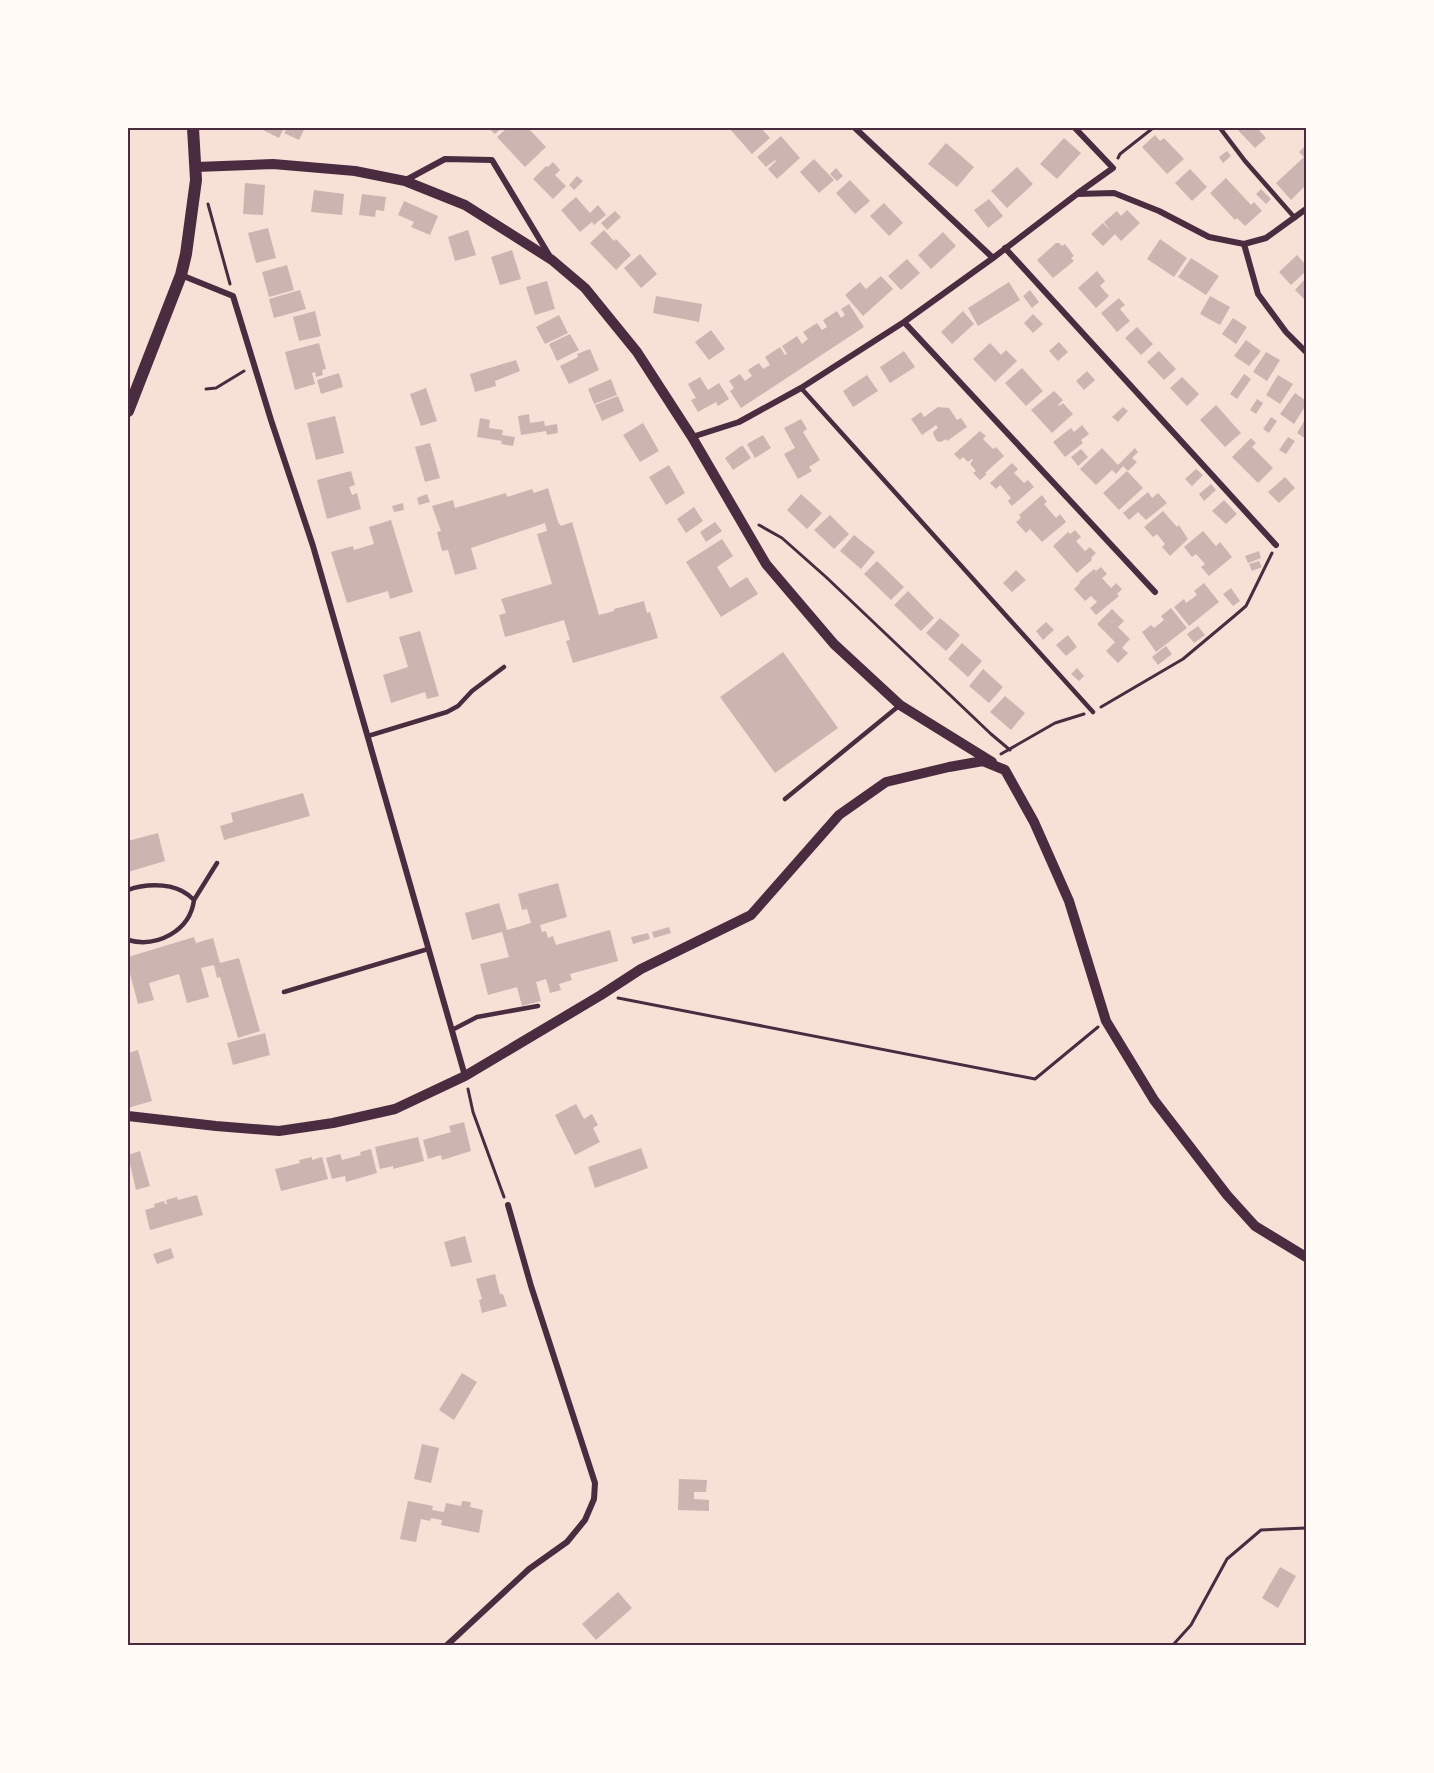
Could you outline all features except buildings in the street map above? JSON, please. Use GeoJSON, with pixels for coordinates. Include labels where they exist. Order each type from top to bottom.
{"type":"FeatureCollection","features":[{"type":"Feature","properties":{"kind":"main road"},"geometry":{"type":"LineString","coordinates":[[128,411],[181,275],[192,216],[196,167],[193,128]]}},
{"type":"Feature","properties":{"kind":"street"},"geometry":{"type":"LineString","coordinates":[[855,128],[993,258]]}},
{"type":"Feature","properties":{"kind":"street"},"geometry":{"type":"LineString","coordinates":[[692,437],[739,422],[801,387],[904,322],[1113,168],[1075,128]]}},
{"type":"Feature","properties":{"kind":"street"},"geometry":{"type":"LineString","coordinates":[[405,181],[445,159],[492,160],[552,260]]}},
{"type":"Feature","properties":{"kind":"street"},"geometry":{"type":"LineString","coordinates":[[196,167],[273,164],[355,171],[405,181],[465,205],[552,260],[585,288],[637,352],[692,437],[766,564],[834,644],[900,705],[1005,770],[1034,822],[1069,901],[1106,1021],[1154,1100],[1227,1195],[1254,1226],[1306,1257]]}},
{"type":"Feature","properties":{"kind":"street"},"geometry":{"type":"LineString","coordinates":[[1077,194],[1114,193],[1159,211],[1209,237],[1244,244],[1266,238],[1306,209]]}},
{"type":"Feature","properties":{"kind":"street"},"geometry":{"type":"LineString","coordinates":[[1244,244],[1258,294],[1286,332],[1306,352]]}},
{"type":"Feature","properties":{"kind":"street"},"geometry":{"type":"LineString","coordinates":[[1005,248],[1276,545]]}},
{"type":"Feature","properties":{"kind":"street"},"geometry":{"type":"LineString","coordinates":[[181,275],[233,296],[313,546],[465,1076]]}},
{"type":"Feature","properties":{"kind":"street"},"geometry":{"type":"LineString","coordinates":[[904,322],[1155,592]]}},
{"type":"Feature","properties":{"kind":"street"},"geometry":{"type":"LineString","coordinates":[[128,1116],[279,1131],[333,1123],[395,1109],[465,1076],[641,969],[751,915],[839,815],[886,783],[983,761],[1005,770]]}},
{"type":"Feature","properties":{"kind":"street"},"geometry":{"type":"LineString","coordinates":[[446,1646],[529,1569],[567,1542],[585,1520],[594,1499],[595,1483],[531,1286],[508,1205]]}},
{"type":"Feature","properties":{"kind":"lane"},"geometry":{"type":"LineString","coordinates":[[1220,128],[1245,161],[1295,218]]}},
{"type":"Feature","properties":{"kind":"lane"},"geometry":{"type":"LineString","coordinates":[[801,387],[1093,712]]}},
{"type":"Feature","properties":{"kind":"lane"},"geometry":{"type":"LineString","coordinates":[[368,736],[447,712],[458,706],[472,691],[504,667]]}},
{"type":"Feature","properties":{"kind":"lane"},"geometry":{"type":"LineString","coordinates":[[785,799],[900,705]]}},
{"type":"Feature","properties":{"kind":"lane"},"geometry":{"type":"LineString","coordinates":[[128,940],[151,943],[167,938],[193,912],[194,900],[217,863]]}},
{"type":"Feature","properties":{"kind":"lane"},"geometry":{"type":"LineString","coordinates":[[128,890],[163,886],[182,890],[194,900]]}},
{"type":"Feature","properties":{"kind":"lane"},"geometry":{"type":"LineString","coordinates":[[284,992],[428,949]]}},
{"type":"Feature","properties":{"kind":"lane"},"geometry":{"type":"LineString","coordinates":[[452,1030],[477,1017],[538,1006]]}},
{"type":"Feature","properties":{"kind":"path"},"geometry":{"type":"LineString","coordinates":[[1113,168],[1120,154],[1153,128]]}},
{"type":"Feature","properties":{"kind":"path"},"geometry":{"type":"LineString","coordinates":[[207,199],[233,296]]}},
{"type":"Feature","properties":{"kind":"path"},"geometry":{"type":"LineString","coordinates":[[206,389],[216,388],[244,371],[255,368]]}},
{"type":"Feature","properties":{"kind":"path"},"geometry":{"type":"LineString","coordinates":[[742,522],[757,524],[782,538],[1010,750],[1055,723],[1093,712],[1183,659],[1246,606],[1276,545]]}},
{"type":"Feature","properties":{"kind":"path"},"geometry":{"type":"LineString","coordinates":[[601,995],[1035,1080],[1106,1021]]}},
{"type":"Feature","properties":{"kind":"path"},"geometry":{"type":"LineString","coordinates":[[465,1076],[473,1112],[508,1205]]}},
{"type":"Feature","properties":{"kind":"path"},"geometry":{"type":"LineString","coordinates":[[1172,1646],[1191,1625],[1227,1559],[1261,1530],[1306,1527]]}}]}
